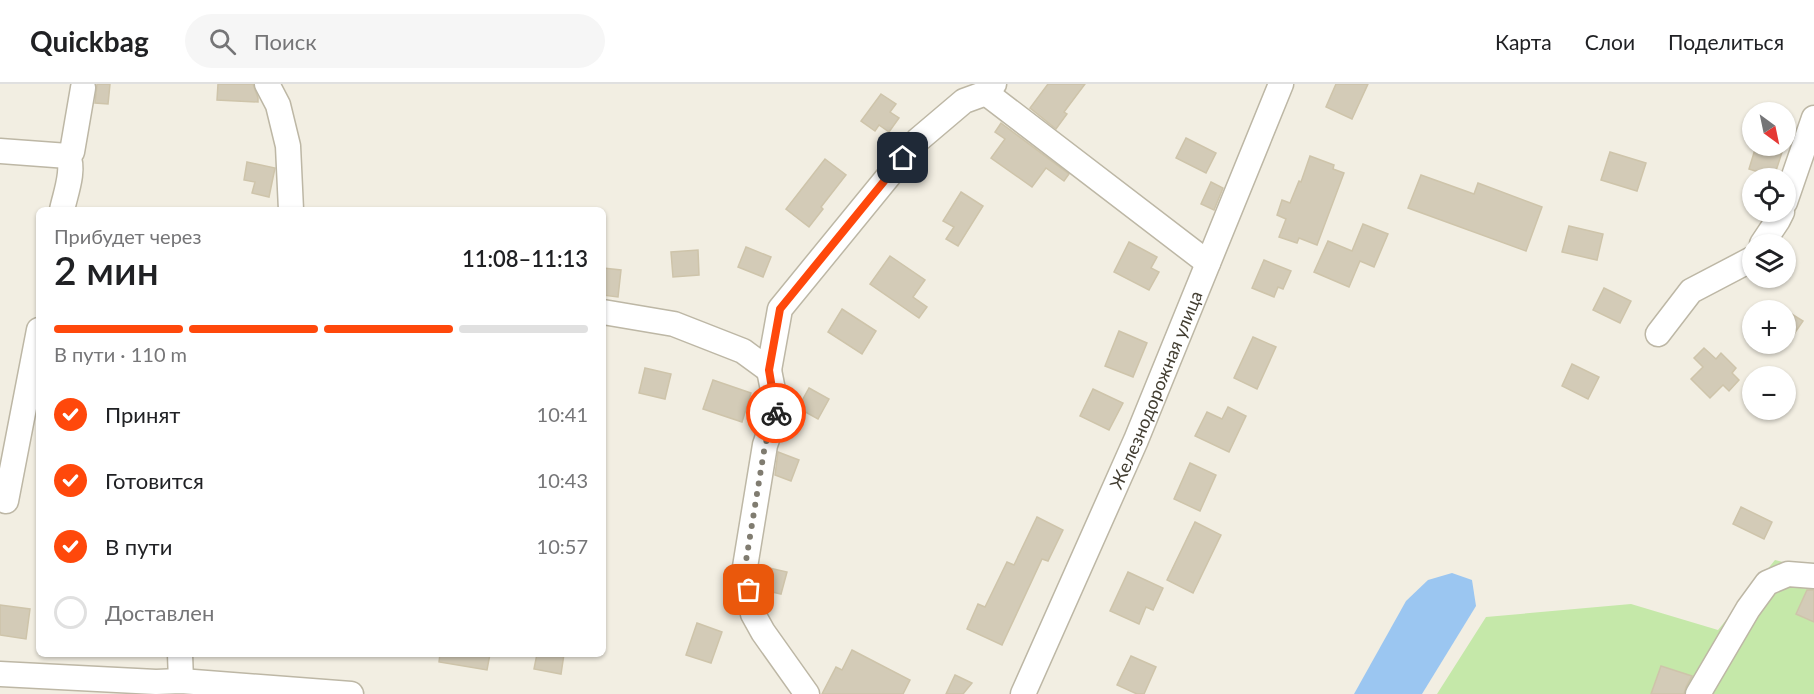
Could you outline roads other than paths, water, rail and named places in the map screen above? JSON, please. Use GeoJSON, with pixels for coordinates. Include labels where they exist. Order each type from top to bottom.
{"type":"FeatureCollection","features":[{"type":"Feature","properties":{"kind":"street"},"geometry":{"type":"LineString","coordinates":[[267,84],[278,105],[288,146],[291,207]]}},
{"type":"Feature","properties":{"kind":"street","name":"Железнодорожная улица"},"geometry":{"type":"LineString","coordinates":[[1023,694],[1136,440],[1281,84]]}},
{"type":"Feature","properties":{"kind":"street"},"geometry":{"type":"LineString","coordinates":[[68,156],[72,152],[83,88]]}},
{"type":"Feature","properties":{"kind":"street"},"geometry":{"type":"LineString","coordinates":[[807,694],[753,614],[745,567],[765,445],[777,410],[769,370],[780,309],[918,140],[964,101],[990,88],[1208,263]]}},
{"type":"Feature","properties":{"kind":"street"},"geometry":{"type":"LineString","coordinates":[[1796,170],[1814,118]]}},
{"type":"Feature","properties":{"kind":"street"},"geometry":{"type":"LineString","coordinates":[[0,151],[68,156]]}},
{"type":"Feature","properties":{"kind":"street"},"geometry":{"type":"LineString","coordinates":[[64,207],[69,175],[68,156]]}},
{"type":"Feature","properties":{"kind":"street"},"geometry":{"type":"LineString","coordinates":[[1658,334],[1692,291],[1742,264]]}},
{"type":"Feature","properties":{"kind":"street"},"geometry":{"type":"LineString","coordinates":[[606,313],[674,324],[743,351],[769,370]]}},
{"type":"Feature","properties":{"kind":"street"},"geometry":{"type":"LineString","coordinates":[[6,501],[36,346]]}},
{"type":"Feature","properties":{"kind":"street"},"geometry":{"type":"LineString","coordinates":[[1698,694],[1748,609],[1767,583],[1788,574],[1814,576]]}},
{"type":"Feature","properties":{"kind":"street"},"geometry":{"type":"LineString","coordinates":[[180,657],[181,681]]}},
{"type":"Feature","properties":{"kind":"street"},"geometry":{"type":"LineString","coordinates":[[0,674],[135,687],[181,681],[351,694]]}},
{"type":"Feature","properties":{"kind":"water"},"geometry":{"type":"Polygon","coordinates":[[[1452,573],[1472,580],[1476,606],[1422,694],[1354,694],[1406,601],[1428,580],[1452,573]]]}}]}
